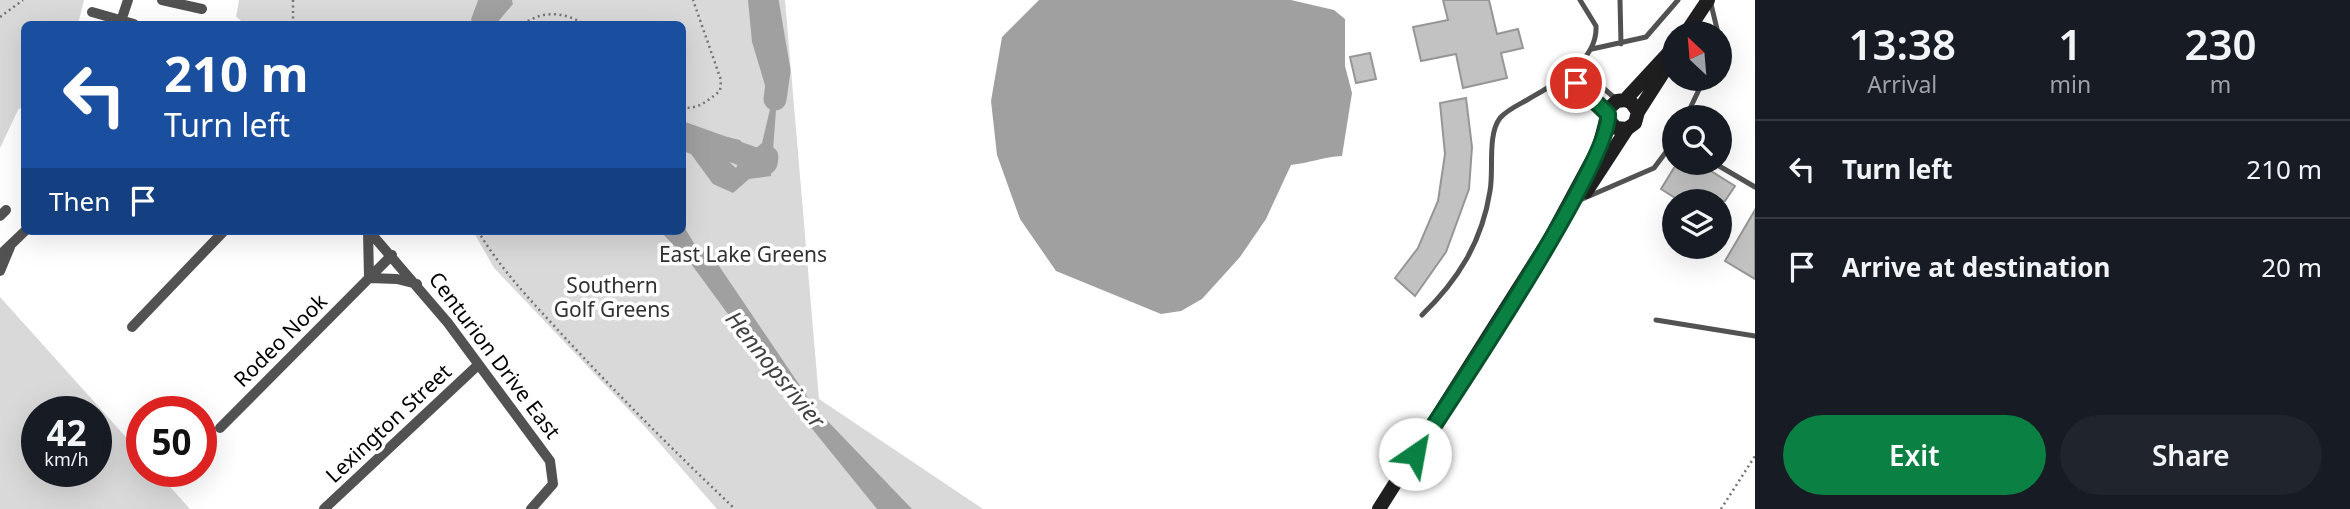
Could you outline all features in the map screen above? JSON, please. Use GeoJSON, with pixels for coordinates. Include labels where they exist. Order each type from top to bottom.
{"type":"FeatureCollection","features":[{"type":"Feature","properties":{"kind":"main road"},"geometry":{"type":"LineString","coordinates":[[1694,21],[1709,0]]}},
{"type":"Feature","properties":{"kind":"main road"},"geometry":{"type":"LineString","coordinates":[[1379,509],[1549,240],[1590,166],[1608,117],[1662,59]]}},
{"type":"Feature","properties":{"kind":"main road"},"geometry":{"type":"LineString","coordinates":[[1549,240],[1580,200],[1627,129],[1635,123],[1638,112],[1662,75]]}},
{"type":"Feature","properties":{"kind":"main road"},"geometry":{"type":"LineString","coordinates":[[1621,100],[1631,102],[1638,112]]}},
{"type":"Feature","properties":{"kind":"main road"},"geometry":{"type":"LineString","coordinates":[[1608,117],[1616,128],[1627,129]]}},
{"type":"Feature","properties":{"kind":"street"},"geometry":{"type":"LineString","coordinates":[[120,21],[128,0]]}},
{"type":"Feature","properties":{"kind":"street"},"geometry":{"type":"LineString","coordinates":[[162,0],[202,9]]}},
{"type":"Feature","properties":{"kind":"street"},"geometry":{"type":"LineString","coordinates":[[92,12],[117,21]]}},
{"type":"Feature","properties":{"kind":"street"},"geometry":{"type":"LineString","coordinates":[[0,255],[21,235]]}},
{"type":"Feature","properties":{"kind":"street"},"geometry":{"type":"LineString","coordinates":[[132,327],[220,235]]}},
{"type":"Feature","properties":{"kind":"street"},"geometry":{"type":"LineString","coordinates":[[369,235],[369,278],[397,279],[417,284]]}},
{"type":"Feature","properties":{"kind":"street","name":"Centurion Drive East"},"geometry":{"type":"LineString","coordinates":[[373,235],[417,284],[552,466],[553,484],[531,509]]}},
{"type":"Feature","properties":{"kind":"street"},"geometry":{"type":"LineString","coordinates":[[0,271],[11,245]]}},
{"type":"Feature","properties":{"kind":"street","name":"Rodeo Nook"},"geometry":{"type":"LineString","coordinates":[[219,428],[393,255]]}},
{"type":"Feature","properties":{"kind":"street","name":"Lexington Street"},"geometry":{"type":"LineString","coordinates":[[324,509],[478,365]]}},
{"type":"Feature","properties":{"kind":"lane"},"geometry":{"type":"LineString","coordinates":[[1422,315],[1447,288],[1475,245],[1490,191],[1494,136],[1501,117],[1567,75],[1592,49],[1596,26],[1580,0]]}},
{"type":"Feature","properties":{"kind":"lane"},"geometry":{"type":"LineString","coordinates":[[1620,0],[1621,44]]}},
{"type":"Feature","properties":{"kind":"lane"},"geometry":{"type":"LineString","coordinates":[[1592,49],[1621,44],[1651,34],[1678,0]]}},
{"type":"Feature","properties":{"kind":"lane"},"geometry":{"type":"LineString","coordinates":[[1709,0],[1715,21]]}},
{"type":"Feature","properties":{"kind":"lane"},"geometry":{"type":"LineString","coordinates":[[1577,65],[1621,100]]}},
{"type":"Feature","properties":{"kind":"lane"},"geometry":{"type":"LineString","coordinates":[[1567,75],[1608,117]]}},
{"type":"Feature","properties":{"kind":"lane"},"geometry":{"type":"LineString","coordinates":[[1580,200],[1654,168],[1662,157]]}},
{"type":"Feature","properties":{"kind":"lane"},"geometry":{"type":"LineString","coordinates":[[1732,174],[1755,187]]}},
{"type":"Feature","properties":{"kind":"lane"},"geometry":{"type":"LineString","coordinates":[[1656,320],[1755,336]]}},
{"type":"Feature","properties":{"kind":"path"},"geometry":{"type":"LineString","coordinates":[[0,17],[23,0]]}},
{"type":"Feature","properties":{"kind":"path"},"geometry":{"type":"LineString","coordinates":[[293,0],[293,21]]}},
{"type":"Feature","properties":{"kind":"path"},"geometry":{"type":"LineString","coordinates":[[686,108],[696,109],[720,91],[721,80],[693,0]]}},
{"type":"Feature","properties":{"kind":"path"},"geometry":{"type":"LineString","coordinates":[[528,21],[536,16],[552,13],[570,16],[579,21]]}},
{"type":"Feature","properties":{"kind":"path"},"geometry":{"type":"LineString","coordinates":[[480,235],[498,264],[528,298],[634,412],[735,509]]}},
{"type":"Feature","properties":{"kind":"path"},"geometry":{"type":"LineString","coordinates":[[1721,509],[1755,456]]}},
{"type":"Feature","properties":{"kind":"green space"},"geometry":{"type":"Polygon","coordinates":[[[0,0],[84,0],[79,21],[21,21],[21,108],[0,148],[0,0]]]}},
{"type":"Feature","properties":{"kind":"green space"},"geometry":{"type":"Polygon","coordinates":[[[239,0],[478,0],[471,21],[241,21],[236,17],[239,0]]]}},
{"type":"Feature","properties":{"kind":"green space"},"geometry":{"type":"Polygon","coordinates":[[[512,0],[785,0],[819,399],[983,509],[717,509],[647,429],[494,268],[475,235],[686,235],[686,21],[497,21],[513,4],[512,0]]]}},
{"type":"Feature","properties":{"kind":"green space"},"geometry":{"type":"Polygon","coordinates":[[[0,297],[89,396],[21,396],[21,487],[112,487],[112,422],[126,437],[126,487],[170,487],[190,509],[0,509],[0,297]]]}},
{"type":"Feature","properties":{"kind":"water"},"geometry":{"type":"Polygon","coordinates":[[[478,0],[512,0],[513,4],[499,21],[471,19],[478,0]]]}},
{"type":"Feature","properties":{"kind":"water"},"geometry":{"type":"Polygon","coordinates":[[[748,0],[769,0],[779,71],[771,176],[749,179],[733,193],[713,184],[691,154],[686,152],[686,130],[710,135],[706,147],[715,149],[736,168],[742,155],[740,146],[730,144],[727,137],[740,140],[746,148],[753,151],[762,143],[771,105],[752,42],[748,0]]]}},
{"type":"Feature","properties":{"kind":"water"},"geometry":{"type":"Polygon","coordinates":[[[1039,0],[1291,0],[1334,10],[1345,19],[1345,66],[1352,93],[1342,156],[1291,165],[1266,219],[1240,257],[1202,299],[1181,311],[1161,314],[1056,271],[1020,219],[997,155],[991,101],[1002,37],[1039,0]]]}},
{"type":"Feature","properties":{"kind":"water"},"geometry":{"type":"Polygon","coordinates":[[[686,230],[695,245],[715,260],[815,408],[912,509],[877,509],[813,430],[689,261],[664,235],[686,235],[686,230]]]}},
{"type":"Feature","properties":{"kind":"building"},"geometry":{"type":"Polygon","coordinates":[[[1443,0],[1489,0],[1497,34],[1518,29],[1523,48],[1501,53],[1507,78],[1463,88],[1456,54],[1421,61],[1413,27],[1448,20],[1443,0]]]}},
{"type":"Feature","properties":{"kind":"building"},"geometry":{"type":"Polygon","coordinates":[[[1370,53],[1376,79],[1356,83],[1350,57],[1370,53]]]}},
{"type":"Feature","properties":{"kind":"building"},"geometry":{"type":"Polygon","coordinates":[[[1466,98],[1472,147],[1469,189],[1446,252],[1415,296],[1395,278],[1418,248],[1438,201],[1445,154],[1440,103],[1466,98]]]}},
{"type":"Feature","properties":{"kind":"building"},"geometry":{"type":"Polygon","coordinates":[[[1670,175],[1717,175],[1735,186],[1732,190],[1661,189],[1670,175]]]}},
{"type":"Feature","properties":{"kind":"building"},"geometry":{"type":"Polygon","coordinates":[[[1755,210],[1755,279],[1725,261],[1732,259],[1732,249],[1755,210]]]}},
{"type":"Feature","properties":{"kind":"waterway","name":"Hennopsrivier"},"geometry":{"type":"LineString","coordinates":[[767,0],[779,71],[775,99]]}},
{"type":"Feature","properties":{"kind":"waterway","name":"Hennopsrivier"},"geometry":{"type":"LineString","coordinates":[[686,134],[766,163],[767,157]]}},
{"type":"Feature","properties":{"kind":"route"},"geometry":{"type":"LineString","coordinates":[[1415,454],[1529,276],[1599,147],[1609,120],[1608,114],[1576,83]]}},
{"type":"Feature","properties":{"kind":"park label","name":"East Lake Greens"},"geometry":{"type":"Point","coordinates":[743,254]}},
{"type":"Feature","properties":{"kind":"park label","name":"Southern Golf Greens"},"geometry":{"type":"Point","coordinates":[612,297]}}]}
